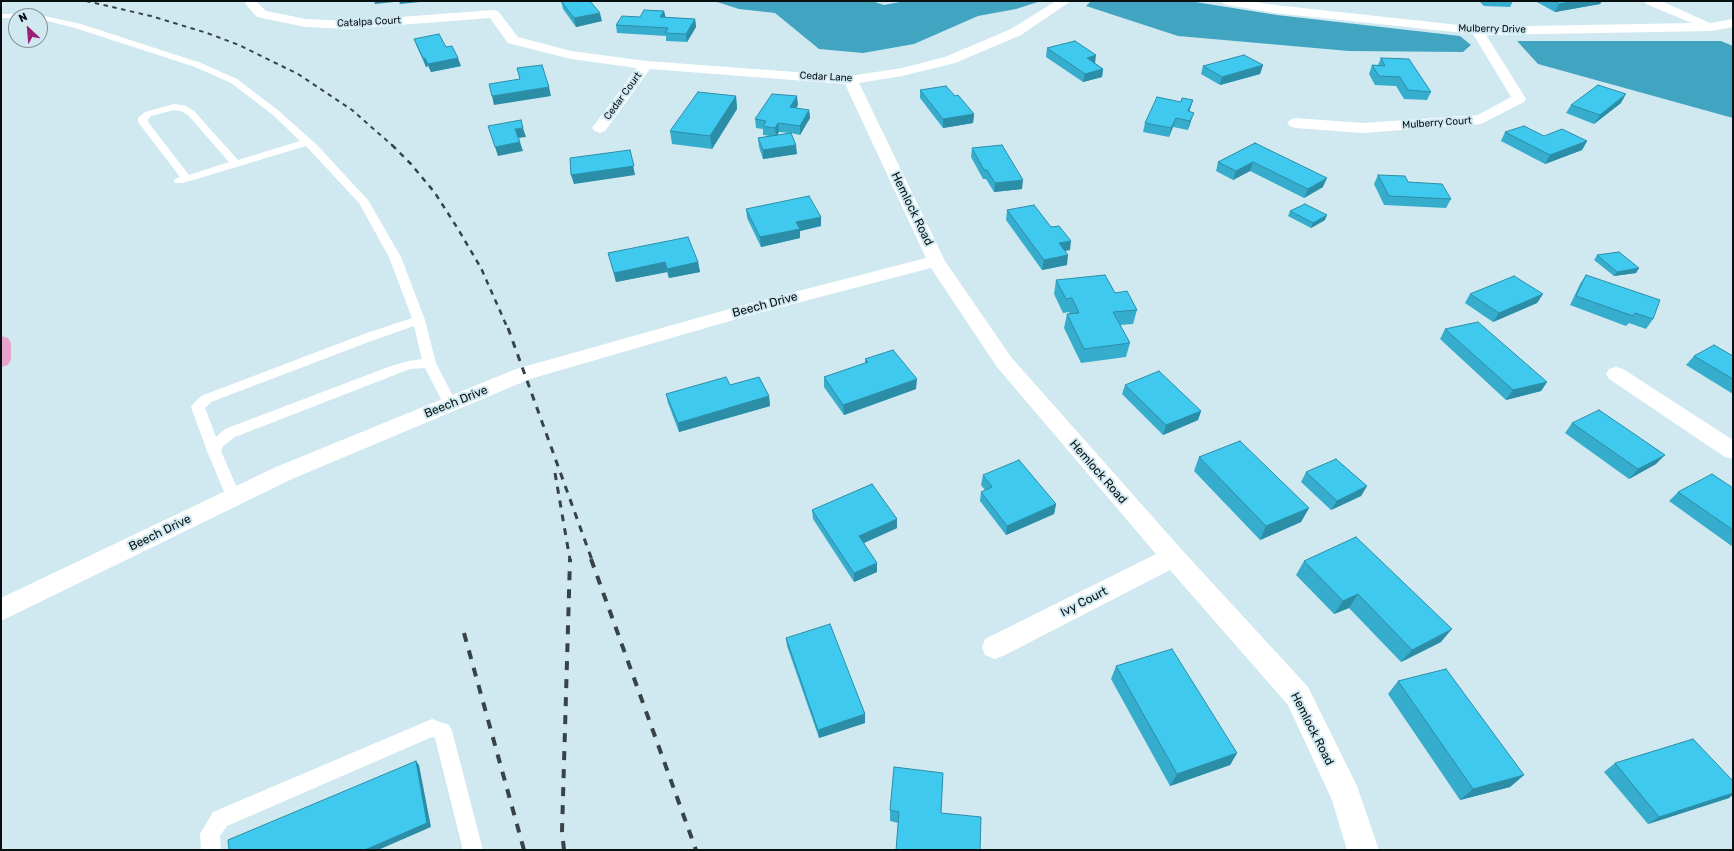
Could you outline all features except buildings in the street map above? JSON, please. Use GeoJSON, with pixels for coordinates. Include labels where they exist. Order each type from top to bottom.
{"type":"FeatureCollection","features":[{"type":"Feature","properties":{"kind":"main road"},"geometry":{"type":"LineString","coordinates":[[1,343],[1,360]]}},
{"type":"Feature","properties":{"kind":"street","name":"Cedar Lane"},"geometry":{"type":"LineString","coordinates":[[496,10],[513,40],[571,55],[646,65],[850,80],[902,72],[950,60],[1016,32],[1065,1]]}},
{"type":"Feature","properties":{"kind":"street","name":"Mulberry Drive"},"geometry":{"type":"LineString","coordinates":[[1228,1],[1275,9],[1477,31],[1710,27],[1733,23]]}},
{"type":"Feature","properties":{"kind":"street"},"geometry":{"type":"LineString","coordinates":[[1650,1],[1733,36]]}},
{"type":"Feature","properties":{"kind":"street","name":"Catalpa Court"},"geometry":{"type":"LineString","coordinates":[[251,3],[262,14],[306,23],[348,25],[496,10]]}},
{"type":"Feature","properties":{"kind":"street","name":"Mulberry Court"},"geometry":{"type":"LineString","coordinates":[[1295,123],[1362,128],[1481,119],[1519,99],[1477,31]]}},
{"type":"Feature","properties":{"kind":"street","name":"Cedar Court"},"geometry":{"type":"LineString","coordinates":[[600,128],[646,65]]}},
{"type":"Feature","properties":{"kind":"street","name":"Hemlock Road"},"geometry":{"type":"LineString","coordinates":[[850,80],[936,261],[1004,362],[1173,557],[1298,696],[1346,797],[1363,850]]}},
{"type":"Feature","properties":{"kind":"street","name":"Beech Drive"},"geometry":{"type":"LineString","coordinates":[[1,610],[284,473],[523,374],[740,312],[936,261]]}},
{"type":"Feature","properties":{"kind":"street"},"geometry":{"type":"LineString","coordinates":[[1616,374],[1733,451]]}},
{"type":"Feature","properties":{"kind":"street","name":"Ivy Court"},"geometry":{"type":"LineString","coordinates":[[995,647],[1173,557]]}},
{"type":"Feature","properties":{"kind":"lane"},"geometry":{"type":"LineString","coordinates":[[48,19],[78,26],[198,65],[234,82],[276,113],[307,142],[364,202],[395,256],[419,320],[429,363],[450,404]]}},
{"type":"Feature","properties":{"kind":"lane"},"geometry":{"type":"LineString","coordinates":[[235,163],[192,114],[183,108],[174,107],[148,114],[143,118],[143,122],[182,179],[307,142]]}},
{"type":"Feature","properties":{"kind":"lane"},"geometry":{"type":"LineString","coordinates":[[233,497],[198,407],[206,399],[369,337],[419,320]]}},
{"type":"Feature","properties":{"kind":"lane"},"geometry":{"type":"LineString","coordinates":[[214,451],[218,443],[230,434],[396,369],[409,365],[429,363]]}},
{"type":"Feature","properties":{"kind":"lane"},"geometry":{"type":"LineString","coordinates":[[211,850],[210,834],[220,820],[432,728],[443,731],[473,850]]}},
{"type":"Feature","properties":{"kind":"water"},"geometry":{"type":"Polygon","coordinates":[[[714,1],[872,1],[884,5],[905,1],[1041,1],[1016,9],[978,16],[914,44],[863,53],[819,49],[775,13],[739,9],[714,1]]]}},
{"type":"Feature","properties":{"kind":"water"},"geometry":{"type":"Polygon","coordinates":[[[1091,1],[1189,1],[1277,15],[1460,36],[1471,45],[1463,52],[1349,51],[1178,36],[1086,6],[1091,1]]]}},
{"type":"Feature","properties":{"kind":"water"},"geometry":{"type":"Polygon","coordinates":[[[1517,41],[1721,41],[1733,46],[1733,118],[1538,64],[1517,41]]]}},
{"type":"Feature","properties":{"kind":"railway"},"geometry":{"type":"LineString","coordinates":[[86,1],[151,16],[207,33],[239,45],[298,74],[352,110],[393,146]]}},
{"type":"Feature","properties":{"kind":"railway"},"geometry":{"type":"LineString","coordinates":[[393,146],[411,164],[435,193],[458,229],[481,268],[508,329]]}},
{"type":"Feature","properties":{"kind":"railway"},"geometry":{"type":"LineString","coordinates":[[508,328],[592,560]]}},
{"type":"Feature","properties":{"kind":"railway"},"geometry":{"type":"LineString","coordinates":[[555,473],[570,560]]}},
{"type":"Feature","properties":{"kind":"railway"},"geometry":{"type":"LineString","coordinates":[[591,559],[696,850]]}},
{"type":"Feature","properties":{"kind":"railway"},"geometry":{"type":"LineString","coordinates":[[564,850],[562,831],[570,560]]}},
{"type":"Feature","properties":{"kind":"railway"},"geometry":{"type":"LineString","coordinates":[[464,633],[524,850]]}}]}
